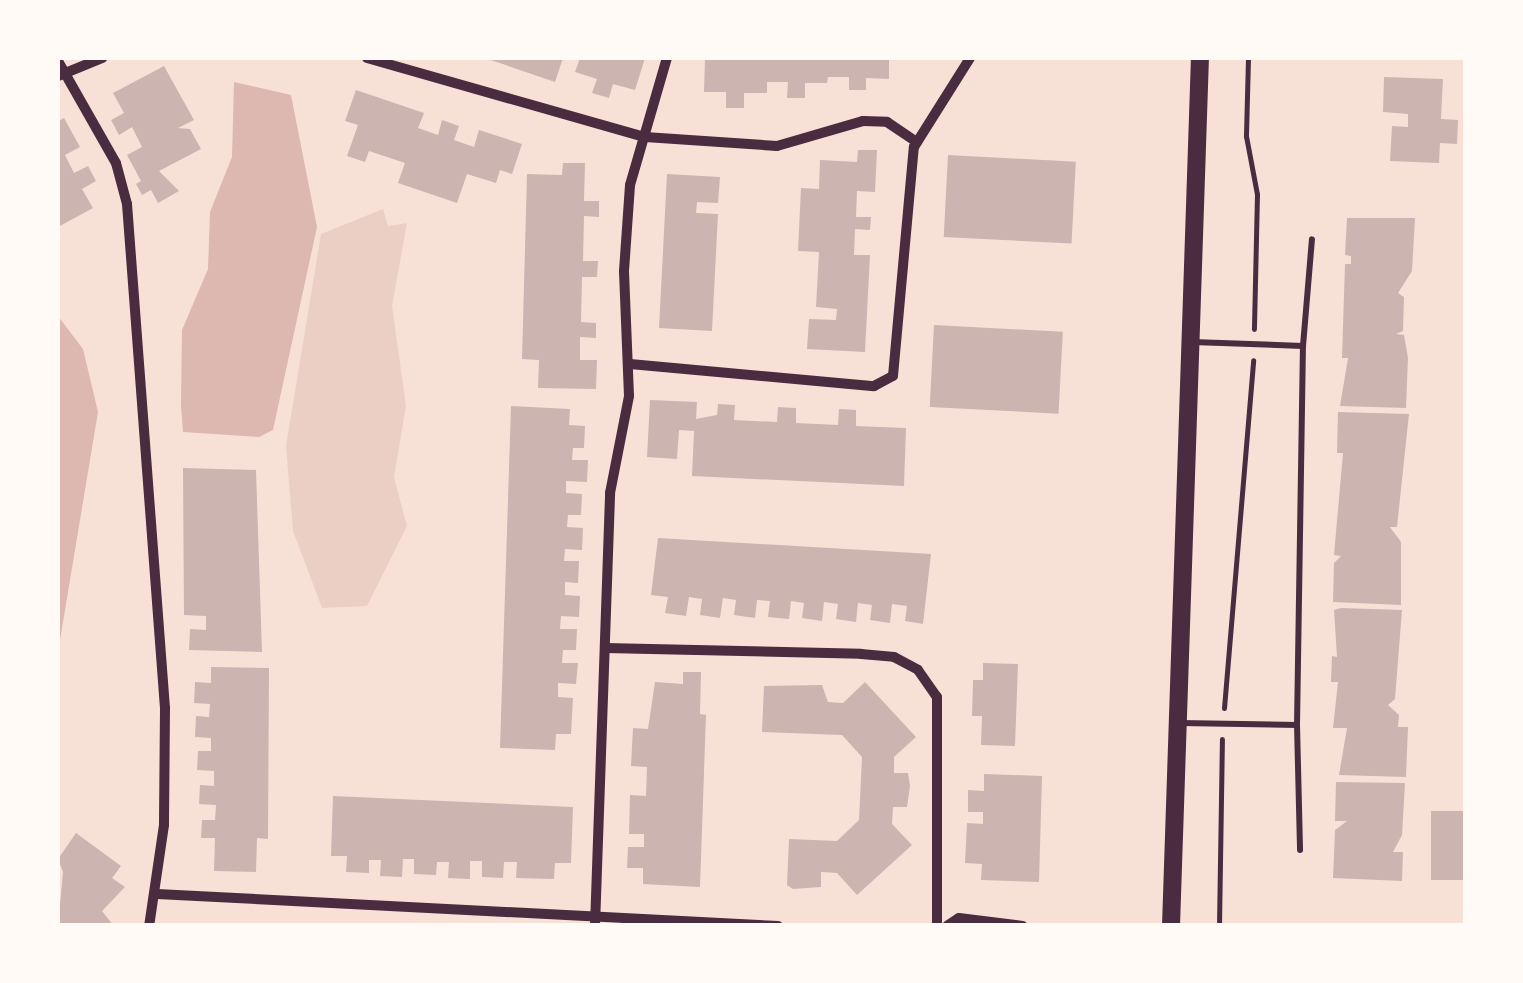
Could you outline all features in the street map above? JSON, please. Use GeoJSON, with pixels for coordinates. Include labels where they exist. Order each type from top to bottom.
{"type":"FeatureCollection","features":[{"type":"Feature","properties":{"kind":"main road"},"geometry":{"type":"LineString","coordinates":[[1172,926],[1200,58]]}},
{"type":"Feature","properties":{"kind":"street"},"geometry":{"type":"LineString","coordinates":[[60,75],[102,58]]}},
{"type":"Feature","properties":{"kind":"street"},"geometry":{"type":"LineString","coordinates":[[368,58],[645,137],[777,146],[863,121],[887,122],[916,142]]}},
{"type":"Feature","properties":{"kind":"street"},"geometry":{"type":"LineString","coordinates":[[596,922],[610,493],[630,364],[624,270],[630,185],[667,58]]}},
{"type":"Feature","properties":{"kind":"street"},"geometry":{"type":"LineString","coordinates":[[630,364],[874,386],[893,376],[916,142],[970,58]]}},
{"type":"Feature","properties":{"kind":"street"},"geometry":{"type":"LineString","coordinates":[[58,61],[60,75],[116,163],[127,204],[165,708],[157,894],[148,926]]}},
{"type":"Feature","properties":{"kind":"street"},"geometry":{"type":"LineString","coordinates":[[606,648],[862,654],[894,657],[918,670],[936,697],[937,926]]}},
{"type":"Feature","properties":{"kind":"street"},"geometry":{"type":"LineString","coordinates":[[157,894],[596,922],[778,926]]}},
{"type":"Feature","properties":{"kind":"street"},"geometry":{"type":"LineString","coordinates":[[947,926],[959,918],[1024,926]]}},
{"type":"Feature","properties":{"kind":"lane"},"geometry":{"type":"LineString","coordinates":[[1300,850],[1297,725],[1303,346],[1312,240]]}},
{"type":"Feature","properties":{"kind":"lane"},"geometry":{"type":"LineString","coordinates":[[1190,342],[1303,346]]}},
{"type":"Feature","properties":{"kind":"lane"},"geometry":{"type":"LineString","coordinates":[[1178,723],[1297,725]]}},
{"type":"Feature","properties":{"kind":"path"},"geometry":{"type":"LineString","coordinates":[[1219,926],[1222,724],[1254,343],[1257,194],[1246,136],[1248,58]]}},
{"type":"Feature","properties":{"kind":"shaded area"},"geometry":{"type":"Polygon","coordinates":[[[234,82],[291,95],[317,227],[273,430],[259,437],[183,432],[181,405],[182,330],[208,269],[210,212],[232,157],[234,82]]]}},
{"type":"Feature","properties":{"kind":"shaded area"},"geometry":{"type":"Polygon","coordinates":[[[383,209],[388,226],[407,223],[392,306],[406,406],[394,477],[407,526],[367,606],[322,608],[293,531],[286,446],[321,234],[383,209]]]}},
{"type":"Feature","properties":{"kind":"shaded area"},"geometry":{"type":"Polygon","coordinates":[[[58,316],[83,349],[98,412],[58,652],[58,316]]]}},
{"type":"Feature","properties":{"kind":"building"},"geometry":{"type":"Polygon","coordinates":[[[485,58],[563,58],[555,82],[485,58]]]}},
{"type":"Feature","properties":{"kind":"building"},"geometry":{"type":"Polygon","coordinates":[[[580,58],[645,58],[635,90],[613,84],[609,98],[592,93],[597,79],[575,72],[580,58]]]}},
{"type":"Feature","properties":{"kind":"building"},"geometry":{"type":"Polygon","coordinates":[[[705,58],[889,58],[889,79],[866,78],[866,90],[849,90],[849,77],[828,77],[827,83],[805,83],[805,98],[787,98],[788,82],[767,82],[767,93],[744,93],[744,108],[726,108],[726,92],[704,92],[705,58]]]}},
{"type":"Feature","properties":{"kind":"building"},"geometry":{"type":"Polygon","coordinates":[[[164,66],[194,120],[178,128],[190,129],[201,149],[159,171],[179,191],[158,203],[151,190],[142,195],[136,184],[141,181],[127,155],[142,147],[132,127],[119,135],[111,120],[124,113],[113,93],[164,66]]]}},
{"type":"Feature","properties":{"kind":"building"},"geometry":{"type":"Polygon","coordinates":[[[1384,77],[1443,79],[1441,119],[1458,120],[1457,144],[1440,143],[1439,163],[1390,161],[1392,126],[1408,127],[1408,114],[1383,112],[1384,77]]]}},
{"type":"Feature","properties":{"kind":"building"},"geometry":{"type":"Polygon","coordinates":[[[356,90],[424,113],[418,128],[438,135],[442,120],[459,126],[454,140],[474,147],[479,130],[522,144],[512,174],[500,170],[496,183],[467,174],[457,203],[398,183],[405,163],[369,151],[365,162],[347,156],[358,125],[345,121],[356,90]]]}},
{"type":"Feature","properties":{"kind":"building"},"geometry":{"type":"Polygon","coordinates":[[[64,118],[80,147],[65,155],[74,173],[88,166],[96,181],[82,189],[93,208],[58,227],[58,121],[64,118]]]}},
{"type":"Feature","properties":{"kind":"building"},"geometry":{"type":"Polygon","coordinates":[[[858,150],[877,150],[875,192],[857,191],[856,217],[871,217],[870,230],[855,229],[854,255],[870,255],[865,352],[807,349],[809,319],[836,320],[837,309],[816,307],[819,252],[798,251],[801,188],[819,189],[820,160],[857,162],[858,150]]]}},
{"type":"Feature","properties":{"kind":"building"},"geometry":{"type":"Polygon","coordinates":[[[948,155],[1076,162],[1072,244],[944,237],[948,155]]]}},
{"type":"Feature","properties":{"kind":"building"},"geometry":{"type":"Polygon","coordinates":[[[563,163],[585,163],[584,201],[599,201],[599,217],[584,216],[583,261],[598,261],[597,277],[582,277],[581,322],[596,323],[596,338],[580,337],[580,360],[597,360],[596,389],[538,388],[539,360],[522,359],[527,174],[562,175],[563,163]]]}},
{"type":"Feature","properties":{"kind":"building"},"geometry":{"type":"Polygon","coordinates":[[[667,174],[720,177],[718,203],[697,202],[696,213],[718,214],[712,331],[659,328],[667,174]]]}},
{"type":"Feature","properties":{"kind":"building"},"geometry":{"type":"Polygon","coordinates":[[[1347,218],[1415,218],[1412,271],[1398,293],[1404,297],[1403,331],[1396,334],[1404,335],[1408,358],[1406,408],[1340,406],[1348,358],[1342,358],[1345,264],[1351,264],[1351,256],[1345,255],[1347,218]]]}},
{"type":"Feature","properties":{"kind":"building"},"geometry":{"type":"Polygon","coordinates":[[[934,325],[1063,332],[1059,414],[930,407],[934,325]]]}},
{"type":"Feature","properties":{"kind":"building"},"geometry":{"type":"Polygon","coordinates":[[[650,400],[697,402],[696,419],[717,415],[718,404],[735,405],[734,420],[777,422],[778,407],[796,408],[796,423],[838,425],[839,409],[856,410],[856,426],[906,428],[904,486],[692,476],[694,431],[679,430],[677,459],[647,457],[650,400]]]}},
{"type":"Feature","properties":{"kind":"building"},"geometry":{"type":"Polygon","coordinates":[[[511,406],[570,409],[569,425],[585,426],[584,448],[573,448],[572,460],[588,460],[587,482],[566,481],[566,493],[582,494],[581,515],[568,515],[567,527],[583,528],[582,550],[565,549],[564,561],[579,561],[578,583],[565,582],[565,595],[580,596],[579,617],[561,616],[560,629],[577,629],[576,650],[563,650],[562,663],[578,663],[576,684],[558,683],[558,697],[573,698],[571,734],[556,734],[555,750],[500,748],[511,406]]]}},
{"type":"Feature","properties":{"kind":"building"},"geometry":{"type":"Polygon","coordinates":[[[1338,412],[1409,414],[1397,527],[1390,527],[1401,542],[1401,605],[1333,602],[1334,563],[1341,556],[1334,555],[1343,453],[1337,453],[1338,412]]]}},
{"type":"Feature","properties":{"kind":"building"},"geometry":{"type":"Polygon","coordinates":[[[183,468],[256,470],[262,652],[189,650],[190,629],[206,630],[206,616],[184,615],[183,468]]]}},
{"type":"Feature","properties":{"kind":"building"},"geometry":{"type":"Polygon","coordinates":[[[658,538],[931,554],[923,624],[905,621],[907,606],[892,604],[890,623],[870,620],[872,605],[858,603],[856,622],[836,619],[838,604],[824,602],[822,621],[802,618],[804,603],[791,601],[789,619],[768,617],[770,601],[757,600],[755,618],[734,615],[736,600],[723,598],[720,618],[700,615],[702,599],[689,597],[686,616],[665,613],[668,597],[651,595],[658,538]]]}},
{"type":"Feature","properties":{"kind":"building"},"geometry":{"type":"Polygon","coordinates":[[[1334,610],[1402,610],[1395,699],[1388,705],[1399,715],[1398,727],[1408,727],[1406,777],[1339,775],[1347,728],[1333,728],[1338,682],[1331,682],[1332,656],[1337,657],[1334,610]]]}},
{"type":"Feature","properties":{"kind":"building"},"geometry":{"type":"Polygon","coordinates":[[[983,663],[1018,664],[1015,746],[981,745],[982,716],[972,716],[973,680],[983,680],[983,663]]]}},
{"type":"Feature","properties":{"kind":"building"},"geometry":{"type":"Polygon","coordinates":[[[211,667],[269,668],[268,839],[257,838],[256,872],[214,871],[215,838],[201,838],[202,820],[215,820],[216,805],[199,804],[200,785],[214,786],[214,771],[197,770],[198,751],[211,751],[211,738],[195,737],[196,716],[209,717],[210,704],[194,703],[195,682],[211,683],[211,667]]]}},
{"type":"Feature","properties":{"kind":"building"},"geometry":{"type":"Polygon","coordinates":[[[683,672],[701,672],[700,714],[706,715],[700,887],[643,884],[643,868],[627,868],[628,847],[644,847],[644,834],[629,834],[630,795],[646,796],[647,767],[631,766],[633,728],[648,729],[655,682],[683,684],[683,672]]]}},
{"type":"Feature","properties":{"kind":"building"},"geometry":{"type":"Polygon","coordinates":[[[865,682],[916,737],[894,757],[894,773],[908,773],[910,786],[907,807],[893,807],[892,824],[912,845],[857,895],[837,873],[821,872],[821,887],[793,889],[787,885],[789,839],[837,841],[859,820],[862,757],[842,735],[762,732],[764,686],[822,685],[828,702],[843,703],[865,682]]]}},
{"type":"Feature","properties":{"kind":"building"},"geometry":{"type":"Polygon","coordinates":[[[984,774],[1042,776],[1039,882],[981,880],[982,864],[965,863],[967,823],[983,824],[983,812],[968,812],[968,790],[984,791],[984,774]]]}},
{"type":"Feature","properties":{"kind":"building"},"geometry":{"type":"Polygon","coordinates":[[[1336,782],[1405,783],[1402,835],[1393,852],[1403,852],[1402,881],[1333,878],[1335,830],[1347,821],[1335,821],[1336,782]]]}},
{"type":"Feature","properties":{"kind":"building"},"geometry":{"type":"Polygon","coordinates":[[[333,796],[573,807],[571,863],[555,863],[554,879],[516,878],[517,862],[504,862],[503,878],[482,877],[482,861],[470,861],[470,879],[448,878],[449,862],[437,862],[436,875],[414,874],[414,859],[403,859],[402,877],[380,876],[381,860],[369,860],[369,873],[346,872],[347,856],[331,856],[333,796]]]}},
{"type":"Feature","properties":{"kind":"building"},"geometry":{"type":"Polygon","coordinates":[[[1431,811],[1465,811],[1465,880],[1431,880],[1431,811]]]}},
{"type":"Feature","properties":{"kind":"building"},"geometry":{"type":"Polygon","coordinates":[[[76,833],[121,866],[112,878],[125,887],[102,911],[114,926],[58,926],[63,872],[58,859],[76,833]]]}}]}
